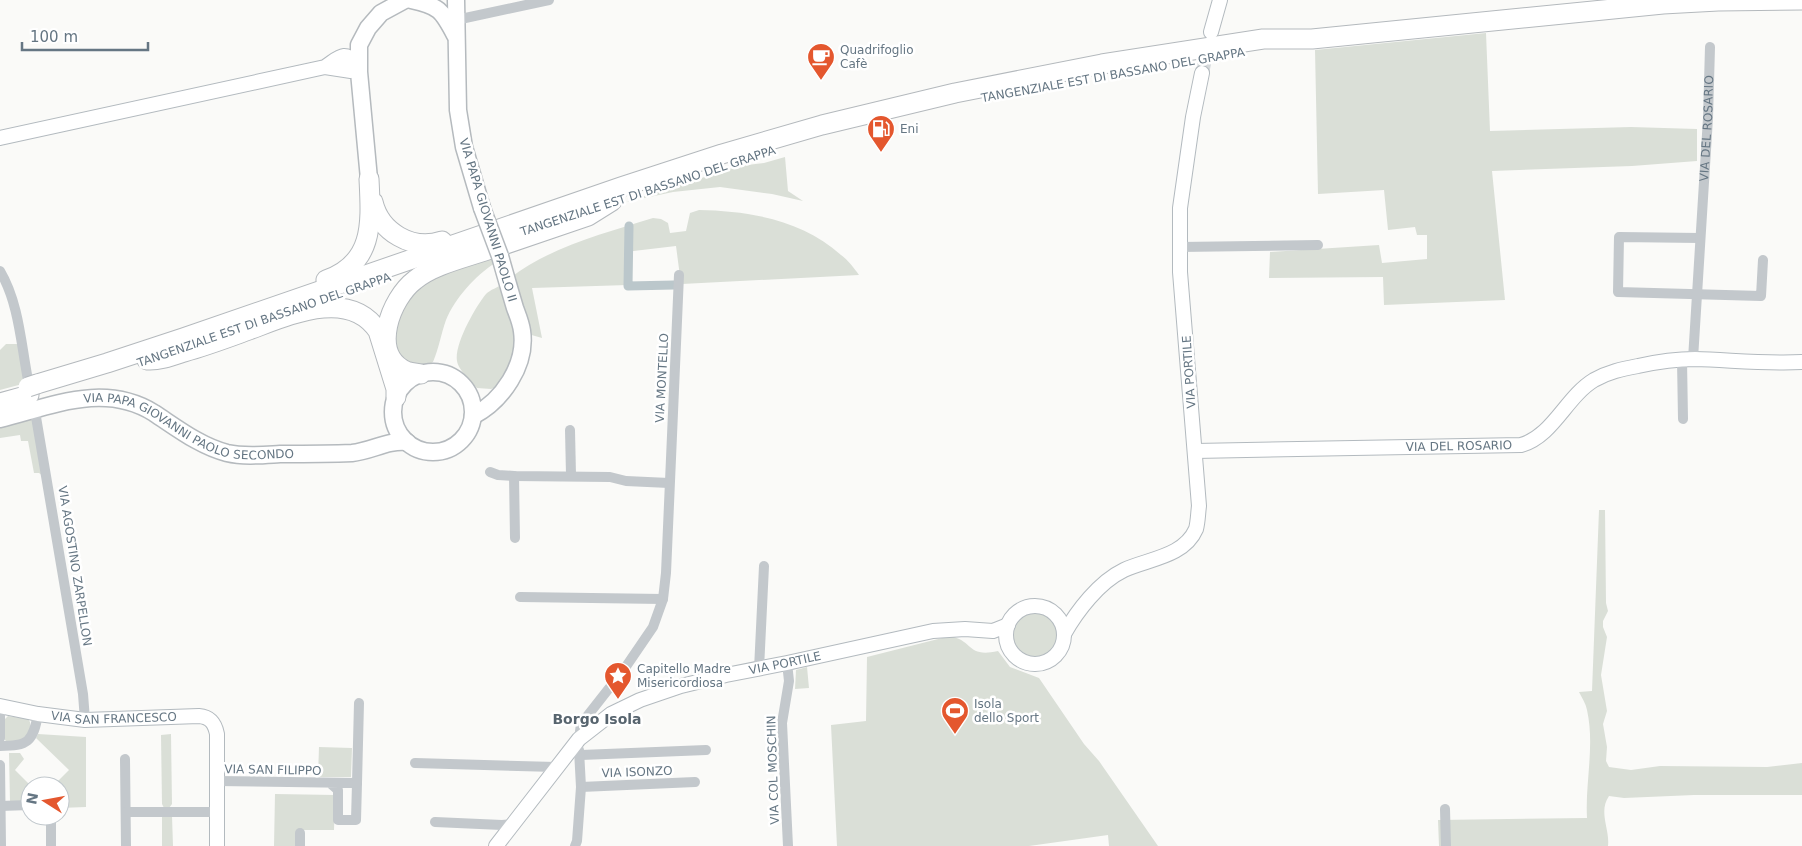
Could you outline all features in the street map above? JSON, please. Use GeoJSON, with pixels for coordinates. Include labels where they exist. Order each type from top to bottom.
{"type":"FeatureCollection","features":[{"type":"Feature","properties":{"kind":"highway"},"geometry":{"type":"LineString","coordinates":[[1776,0],[1802,6]]}},
{"type":"Feature","properties":{"kind":"highway","name":"TANGENZIALE EST DI BASSANO DEL GRAPPA"},"geometry":{"type":"LineString","coordinates":[[0,395],[147,360],[325,301],[722,154],[822,125],[912,102],[1102,64],[1263,39],[1312,38],[1663,4],[1802,0]]}},
{"type":"Feature","properties":{"kind":"highway"},"geometry":{"type":"LineString","coordinates":[[369,179],[378,218],[400,238],[419,243],[433,243],[487,219],[584,192],[616,194]]}},
{"type":"Feature","properties":{"kind":"highway"},"geometry":{"type":"LineString","coordinates":[[183,338],[212,319],[332,278],[348,268],[364,248],[368,236],[371,222],[369,179]]}},
{"type":"Feature","properties":{"kind":"highway","name":"TANGENZIALE EST DI BASSANO DEL GRAPPA"},"geometry":{"type":"LineString","coordinates":[[0,403],[32,388],[616,194]]}},
{"type":"Feature","properties":{"kind":"highway"},"geometry":{"type":"LineString","coordinates":[[421,374],[408,372],[401,368],[395,363],[388,349],[387,331],[391,311],[408,285],[425,273],[499,250],[588,216],[616,194]]}},
{"type":"Feature","properties":{"kind":"highway"},"geometry":{"type":"LineString","coordinates":[[147,360],[160,359],[214,343],[307,310],[334,307],[352,310],[367,318],[378,331],[396,389],[396,397]]}},
{"type":"Feature","properties":{"kind":"main road"},"geometry":{"type":"LineString","coordinates":[[369,179],[358,63],[359,45],[368,28],[386,9],[405,0]]}},
{"type":"Feature","properties":{"kind":"main road"},"geometry":{"type":"LineString","coordinates":[[411,0],[430,4],[438,9],[448,22],[456,28]]}},
{"type":"Feature","properties":{"kind":"main road","name":"VIA PAPA GIOVANNI PAOLO II"},"geometry":{"type":"LineString","coordinates":[[456,0],[456,80],[464,146],[499,250],[522,331],[522,345],[518,364],[511,381],[483,411],[473,416]]}},
{"type":"Feature","properties":{"kind":"main road"},"geometry":{"type":"LineString","coordinates":[[407,442],[398,432],[393,408],[396,397],[406,382],[421,374],[434,372],[456,379],[466,390],[473,407],[473,416]]}},
{"type":"Feature","properties":{"kind":"main road"},"geometry":{"type":"LineString","coordinates":[[466,390],[486,394],[506,387]]}},
{"type":"Feature","properties":{"kind":"main road","name":"VIA PAPA GIOVANNI PAOLO SECONDO"},"geometry":{"type":"LineString","coordinates":[[0,419],[74,400],[91,397],[112,397],[137,404],[202,443],[230,454],[250,455],[352,453],[369,450],[393,441],[407,442],[417,449],[429,452],[442,451],[453,447],[463,439],[470,428],[473,416]]}},
{"type":"Feature","properties":{"kind":"main road"},"geometry":{"type":"LineString","coordinates":[[379,445],[388,434],[394,419]]}},
{"type":"Feature","properties":{"kind":"street"},"geometry":{"type":"LineString","coordinates":[[456,28],[549,0]]}},
{"type":"Feature","properties":{"kind":"street"},"geometry":{"type":"LineString","coordinates":[[1211,32],[1220,0]]}},
{"type":"Feature","properties":{"kind":"street","name":"VIA DEL ROSARIO"},"geometry":{"type":"LineString","coordinates":[[1688,359],[1697,294],[1708,118],[1710,46]]}},
{"type":"Feature","properties":{"kind":"street"},"geometry":{"type":"LineString","coordinates":[[0,138],[325,67],[351,71],[358,63]]}},
{"type":"Feature","properties":{"kind":"street","name":"VIA PORTILE"},"geometry":{"type":"LineString","coordinates":[[1064,634],[1081,609],[1112,578],[1124,570],[1160,558],[1171,552],[1182,545],[1196,528],[1199,506],[1180,272],[1180,208],[1193,117],[1202,73]]}},
{"type":"Feature","properties":{"kind":"street"},"geometry":{"type":"LineString","coordinates":[[1700,238],[1619,237],[1618,292],[1761,296],[1763,260]]}},
{"type":"Feature","properties":{"kind":"street"},"geometry":{"type":"LineString","coordinates":[[1180,247],[1318,245]]}},
{"type":"Feature","properties":{"kind":"street"},"geometry":{"type":"LineString","coordinates":[[0,272],[8,286],[15,310],[32,388]]}},
{"type":"Feature","properties":{"kind":"street","name":"VIA MONTELLO"},"geometry":{"type":"LineString","coordinates":[[579,746],[581,724],[654,627],[663,599],[667,564],[678,275]]}},
{"type":"Feature","properties":{"kind":"street"},"geometry":{"type":"LineString","coordinates":[[1683,419],[1688,359]]}},
{"type":"Feature","properties":{"kind":"street","name":"VIA DEL ROSARIO"},"geometry":{"type":"LineString","coordinates":[[1195,451],[1521,445],[1531,442],[1550,426],[1572,399],[1594,381],[1615,370],[1657,362],[1688,359],[1782,363],[1802,362]]}},
{"type":"Feature","properties":{"kind":"street","name":"VIA AGOSTINO ZARPELLON"},"geometry":{"type":"LineString","coordinates":[[36,417],[83,694],[85,720]]}},
{"type":"Feature","properties":{"kind":"street"},"geometry":{"type":"LineString","coordinates":[[570,430],[571,476]]}},
{"type":"Feature","properties":{"kind":"street"},"geometry":{"type":"LineString","coordinates":[[490,472],[498,475],[514,476],[610,476],[626,481],[669,483]]}},
{"type":"Feature","properties":{"kind":"street"},"geometry":{"type":"LineString","coordinates":[[514,476],[515,538]]}},
{"type":"Feature","properties":{"kind":"street"},"geometry":{"type":"LineString","coordinates":[[759,669],[764,566]]}},
{"type":"Feature","properties":{"kind":"street"},"geometry":{"type":"LineString","coordinates":[[520,597],[663,599]]}},
{"type":"Feature","properties":{"kind":"street"},"geometry":{"type":"LineString","coordinates":[[1055,614],[1062,625],[1064,634],[1058,652],[1051,659],[1043,663],[1028,663],[1014,655],[1008,645],[1006,633],[1011,618],[1024,608],[1033,606],[1043,607],[1055,614],[1064,616],[1073,615],[1081,609]]}},
{"type":"Feature","properties":{"kind":"street","name":"VIA PORTILE"},"geometry":{"type":"LineString","coordinates":[[979,631],[993,631],[1008,626]]}},
{"type":"Feature","properties":{"kind":"street","name":"VIA PORTILE"},"geometry":{"type":"LineString","coordinates":[[496,846],[556,767],[606,717],[640,700],[681,686],[933,631],[965,629],[979,631],[993,635],[1008,645]]}},
{"type":"Feature","properties":{"kind":"street","name":"VIA COL MOSCHIN"},"geometry":{"type":"LineString","coordinates":[[787,663],[789,681],[782,723],[788,846]]}},
{"type":"Feature","properties":{"kind":"street"},"geometry":{"type":"LineString","coordinates":[[594,707],[597,716],[606,717],[602,696]]}},
{"type":"Feature","properties":{"kind":"street"},"geometry":{"type":"LineString","coordinates":[[357,783],[359,703]]}},
{"type":"Feature","properties":{"kind":"street"},"geometry":{"type":"LineString","coordinates":[[0,706],[0,738]]}},
{"type":"Feature","properties":{"kind":"street","name":"VIA SAN FRANCESCO"},"geometry":{"type":"LineString","coordinates":[[0,706],[38,714],[85,720],[205,717],[213,723],[217,734],[217,782]]}},
{"type":"Feature","properties":{"kind":"street"},"geometry":{"type":"LineString","coordinates":[[0,746],[21,745],[25,743],[34,732],[38,714]]}},
{"type":"Feature","properties":{"kind":"street"},"geometry":{"type":"LineString","coordinates":[[575,846],[581,787],[579,746],[706,750]]}},
{"type":"Feature","properties":{"kind":"street"},"geometry":{"type":"LineString","coordinates":[[125,759],[126,846]]}},
{"type":"Feature","properties":{"kind":"street"},"geometry":{"type":"LineString","coordinates":[[416,763],[556,767]]}},
{"type":"Feature","properties":{"kind":"street"},"geometry":{"type":"LineString","coordinates":[[0,766],[1,846]]}},
{"type":"Feature","properties":{"kind":"street"},"geometry":{"type":"LineString","coordinates":[[217,782],[217,846]]}},
{"type":"Feature","properties":{"kind":"street","name":"VIA SAN FILIPPO"},"geometry":{"type":"LineString","coordinates":[[217,782],[357,783],[356,820],[338,820],[338,790],[330,783]]}},
{"type":"Feature","properties":{"kind":"street","name":"VIA ISONZO"},"geometry":{"type":"LineString","coordinates":[[581,787],[695,782]]}},
{"type":"Feature","properties":{"kind":"street"},"geometry":{"type":"LineString","coordinates":[[0,806],[20,805]]}},
{"type":"Feature","properties":{"kind":"street"},"geometry":{"type":"LineString","coordinates":[[1445,809],[1446,846]]}},
{"type":"Feature","properties":{"kind":"street"},"geometry":{"type":"LineString","coordinates":[[126,812],[217,812]]}},
{"type":"Feature","properties":{"kind":"street"},"geometry":{"type":"LineString","coordinates":[[435,822],[502,826],[512,824]]}},
{"type":"Feature","properties":{"kind":"street"},"geometry":{"type":"LineString","coordinates":[[51,826],[52,846]]}},
{"type":"Feature","properties":{"kind":"street"},"geometry":{"type":"LineString","coordinates":[[300,833],[300,846]]}},
{"type":"Feature","properties":{"kind":"shaded area"},"geometry":{"type":"Polygon","coordinates":[[[1486,33],[1490,131],[1631,127],[1697,129],[1697,161],[1632,166],[1492,171],[1505,300],[1384,305],[1383,277],[1269,278],[1270,252],[1379,245],[1382,263],[1427,259],[1427,235],[1417,235],[1415,227],[1388,230],[1384,190],[1318,194],[1315,50],[1486,33]]]}},
{"type":"Feature","properties":{"kind":"shaded area"},"geometry":{"type":"Polygon","coordinates":[[[785,157],[788,191],[803,201],[772,194],[720,187],[673,192],[626,202],[739,166],[764,163],[785,157]]]}},
{"type":"Feature","properties":{"kind":"shaded area"},"geometry":{"type":"Polygon","coordinates":[[[699,210],[756,215],[810,233],[846,259],[859,275],[681,284],[676,246],[625,252],[628,285],[532,288],[542,338],[528,334],[510,278],[560,249],[597,235],[653,218],[661,219],[668,223],[670,233],[686,231],[690,213],[699,210]]]}},
{"type":"Feature","properties":{"kind":"shaded area"},"geometry":{"type":"Polygon","coordinates":[[[491,252],[495,263],[480,274],[460,296],[446,320],[433,362],[424,367],[414,369],[387,346],[412,285],[491,252]]]}},
{"type":"Feature","properties":{"kind":"shaded area"},"geometry":{"type":"Polygon","coordinates":[[[503,284],[520,349],[499,386],[491,389],[477,388],[458,364],[457,354],[459,345],[462,335],[482,300],[488,293],[503,284]]]}},
{"type":"Feature","properties":{"kind":"shaded area"},"geometry":{"type":"Polygon","coordinates":[[[6,344],[20,344],[26,383],[0,390],[0,350],[6,344]]]}},
{"type":"Feature","properties":{"kind":"shaded area"},"geometry":{"type":"Polygon","coordinates":[[[34,417],[43,476],[39,473],[34,473],[28,441],[21,441],[20,435],[0,438],[0,426],[34,417]]]}},
{"type":"Feature","properties":{"kind":"shaded area"},"geometry":{"type":"Polygon","coordinates":[[[1599,510],[1605,510],[1606,603],[1608,611],[1603,621],[1607,637],[1601,675],[1607,711],[1603,724],[1607,747],[1606,761],[1609,767],[1631,770],[1660,766],[1767,767],[1802,763],[1802,795],[1694,795],[1624,798],[1609,796],[1604,808],[1608,846],[1439,846],[1438,820],[1587,818],[1590,737],[1585,703],[1579,692],[1592,691],[1599,510]]]}},
{"type":"Feature","properties":{"kind":"shaded area"},"geometry":{"type":"Polygon","coordinates":[[[1031,613],[1039,613],[1051,619],[1057,635],[1051,651],[1039,657],[1031,657],[1019,651],[1013,639],[1013,631],[1019,619],[1031,613]]]}},
{"type":"Feature","properties":{"kind":"shaded area","name":"Isola dello Sport"},"geometry":{"type":"Polygon","coordinates":[[[950,636],[958,638],[976,651],[988,653],[998,651],[1010,667],[1039,678],[1158,846],[1109,846],[1108,835],[1029,846],[837,846],[831,725],[866,721],[867,657],[950,636]]]}},
{"type":"Feature","properties":{"kind":"shaded area"},"geometry":{"type":"Polygon","coordinates":[[[807,667],[809,688],[795,689],[796,670],[807,667]]]}},
{"type":"Feature","properties":{"kind":"shaded area"},"geometry":{"type":"Polygon","coordinates":[[[8,716],[28,719],[30,722],[30,732],[22,741],[6,741],[4,739],[5,719],[8,716]]]}},
{"type":"Feature","properties":{"kind":"shaded area"},"geometry":{"type":"Polygon","coordinates":[[[38,734],[86,737],[86,807],[70,808],[70,776],[63,776],[69,770],[36,738],[38,734]]]}},
{"type":"Feature","properties":{"kind":"shaded area"},"geometry":{"type":"Polygon","coordinates":[[[171,734],[172,804],[169,808],[164,808],[162,804],[161,735],[171,734]]]}},
{"type":"Feature","properties":{"kind":"shaded area"},"geometry":{"type":"Polygon","coordinates":[[[319,747],[352,748],[351,777],[318,777],[319,747]]]}},
{"type":"Feature","properties":{"kind":"shaded area"},"geometry":{"type":"Polygon","coordinates":[[[9,753],[20,753],[24,759],[15,770],[21,776],[20,802],[10,802],[9,753]]]}},
{"type":"Feature","properties":{"kind":"shaded area"},"geometry":{"type":"Polygon","coordinates":[[[275,794],[335,795],[334,830],[297,830],[296,846],[274,846],[275,794]]]}},
{"type":"Feature","properties":{"kind":"shaded area"},"geometry":{"type":"Polygon","coordinates":[[[162,816],[172,816],[173,846],[162,846],[162,816]]]}},
{"type":"Feature","properties":{"kind":"waterway"},"geometry":{"type":"LineString","coordinates":[[629,226],[628,286],[674,285]]}},
{"type":"Feature","properties":{"kind":"tunnel"},"geometry":{"type":"LineString","coordinates":[[1202,73],[1209,40]]}},
{"type":"Feature","properties":{"kind":"place","name":"Quadrifoglio Cafè"},"geometry":{"type":"Point","coordinates":[821,81]}},
{"type":"Feature","properties":{"kind":"place","name":"Eni"},"geometry":{"type":"Point","coordinates":[881,153]}},
{"type":"Feature","properties":{"kind":"place","name":"Capitello Madre Misericordiosa"},"geometry":{"type":"Point","coordinates":[618,700]}},
{"type":"Feature","properties":{"kind":"place","name":"Isola dello Sport"},"geometry":{"type":"Point","coordinates":[955,735]}},
{"type":"Feature","properties":{"kind":"district","name":"Borgo Isola"},"geometry":{"type":"Point","coordinates":[597,719]}}]}
